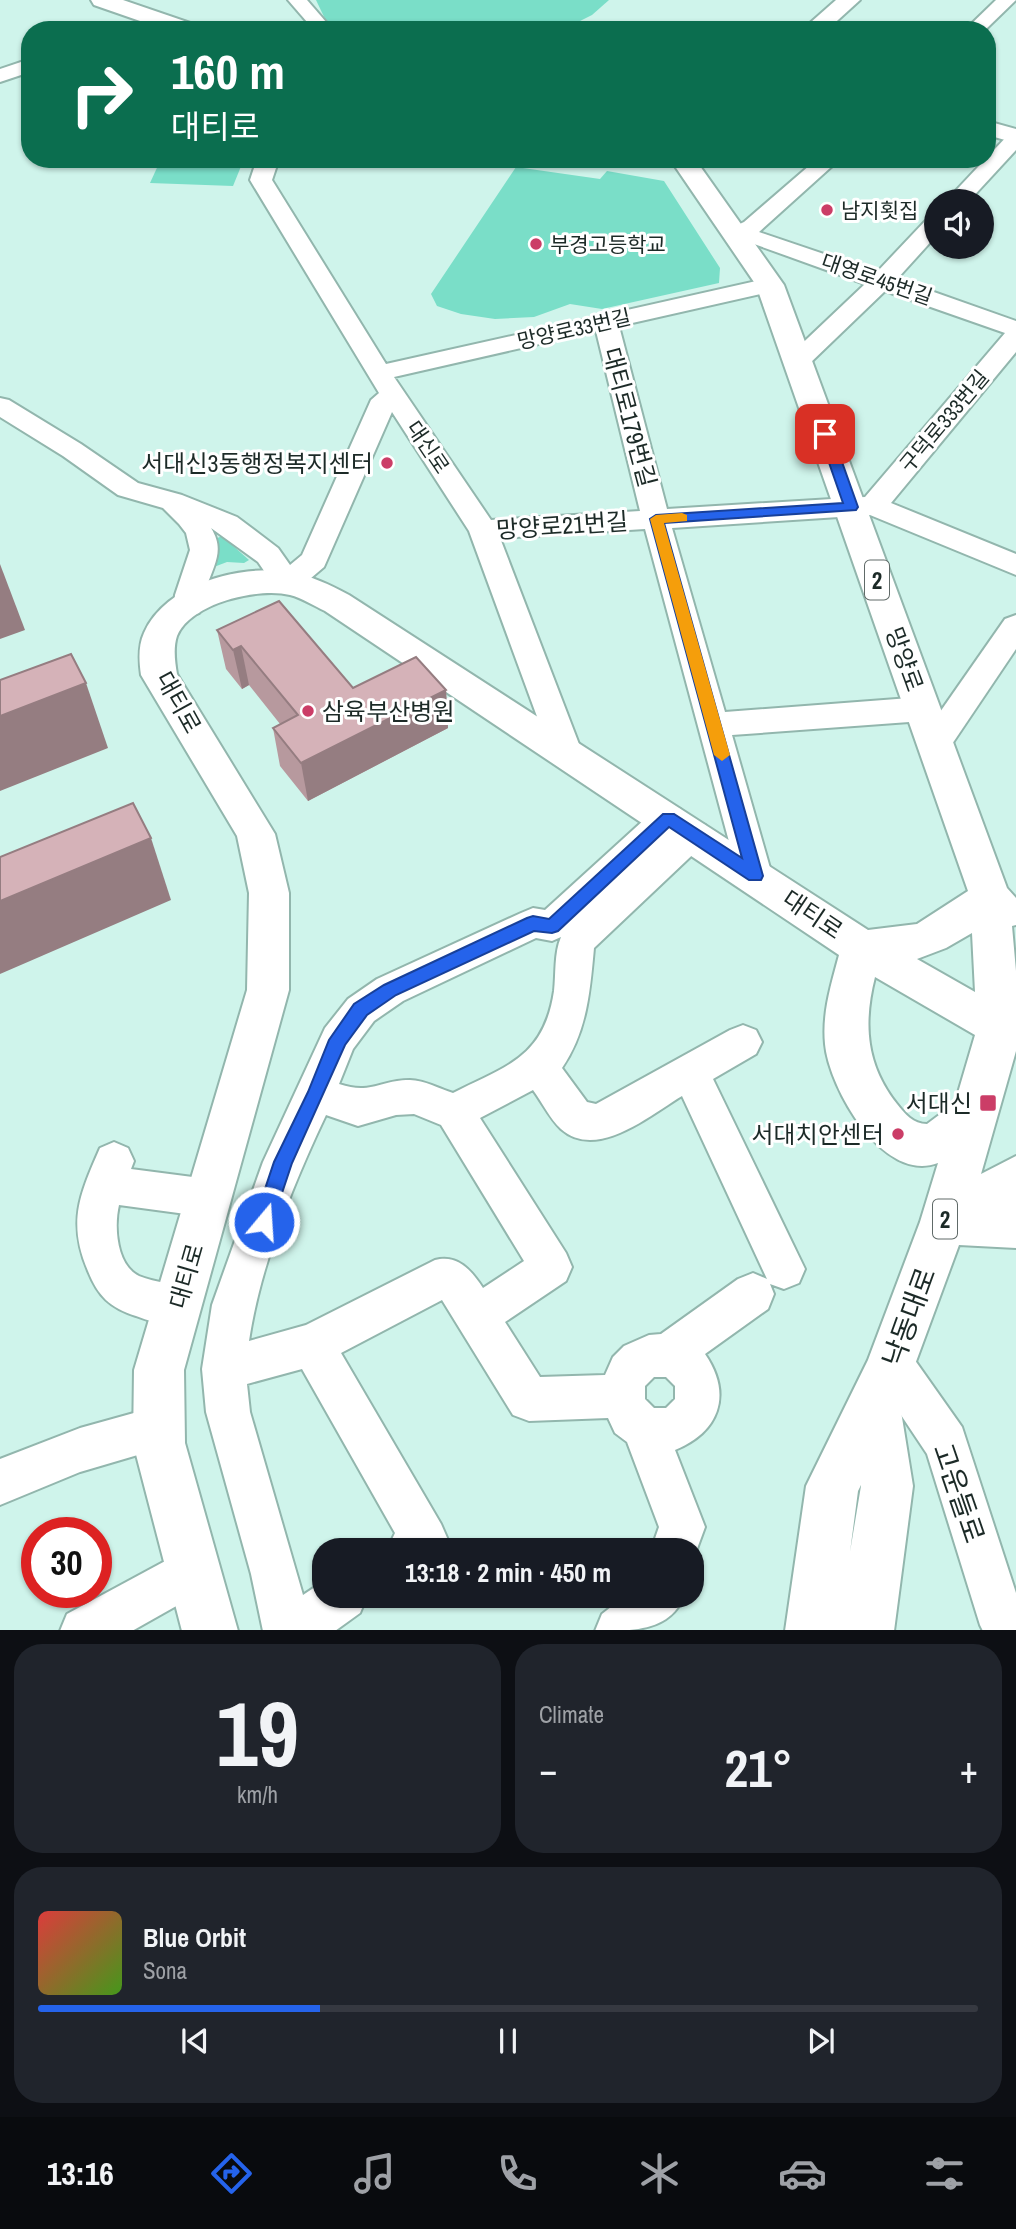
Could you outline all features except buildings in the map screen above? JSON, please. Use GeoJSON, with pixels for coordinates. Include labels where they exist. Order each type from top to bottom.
{"type":"FeatureCollection","features":[{"type":"Feature","properties":{"kind":"main road"},"geometry":{"type":"LineString","coordinates":[[102,0],[159,21]]}},
{"type":"Feature","properties":{"kind":"main road"},"geometry":{"type":"LineString","coordinates":[[824,21],[849,0]]}},
{"type":"Feature","properties":{"kind":"main road"},"geometry":{"type":"LineString","coordinates":[[996,131],[1016,137]]}},
{"type":"Feature","properties":{"kind":"main road","name":"망양로"},"geometry":{"type":"LineString","coordinates":[[689,168],[737,234],[769,285],[862,507],[935,744],[1003,910],[1010,1023]]}},
{"type":"Feature","properties":{"kind":"main road","name":"대티로"},"geometry":{"type":"LineString","coordinates":[[210,1630],[159,1443],[159,1370],[268,990],[270,893],[256,835],[159,675],[156,656],[161,634],[167,623],[188,606],[213,593],[239,585],[287,583],[314,591],[337,603],[681,826],[862,948],[1010,1023]]}},
{"type":"Feature","properties":{"kind":"main road"},"geometry":{"type":"LineString","coordinates":[[974,1115],[941,1140],[925,1146],[909,1144],[892,1133],[877,1113],[848,1056],[845,1023],[862,948],[893,948],[940,934],[1003,910]]}},
{"type":"Feature","properties":{"kind":"main road","name":"낙동대로"},"geometry":{"type":"LineString","coordinates":[[813,1630],[832,1486],[883,1385],[944,1222],[974,1115],[1010,1023]]}},
{"type":"Feature","properties":{"kind":"main road"},"geometry":{"type":"LineString","coordinates":[[944,1222],[1016,1178]]}},
{"type":"Feature","properties":{"kind":"main road"},"geometry":{"type":"LineString","coordinates":[[944,1222],[1016,1225]]}},
{"type":"Feature","properties":{"kind":"main road","name":"낙동대로"},"geometry":{"type":"LineString","coordinates":[[866,1630],[887,1486],[883,1385]]}},
{"type":"Feature","properties":{"kind":"street"},"geometry":{"type":"LineString","coordinates":[[296,0],[295,11],[300,21]]}},
{"type":"Feature","properties":{"kind":"street"},"geometry":{"type":"LineString","coordinates":[[296,0],[316,21]]}},
{"type":"Feature","properties":{"kind":"street"},"geometry":{"type":"LineString","coordinates":[[984,21],[1007,0]]}},
{"type":"Feature","properties":{"kind":"street"},"geometry":{"type":"LineString","coordinates":[[0,76],[21,68]]}},
{"type":"Feature","properties":{"kind":"street"},"geometry":{"type":"LineString","coordinates":[[996,159],[1016,137]]}},
{"type":"Feature","properties":{"kind":"street","name":"대신로"},"geometry":{"type":"LineString","coordinates":[[265,168],[261,180],[386,385],[482,530],[566,752]]}},
{"type":"Feature","properties":{"kind":"street"},"geometry":{"type":"LineString","coordinates":[[737,234],[752,226],[820,168]]}},
{"type":"Feature","properties":{"kind":"street"},"geometry":{"type":"LineString","coordinates":[[968,189],[987,168]]}},
{"type":"Feature","properties":{"kind":"street","name":"대영로45번길"},"geometry":{"type":"LineString","coordinates":[[737,234],[760,239],[1016,329]]}},
{"type":"Feature","properties":{"kind":"street"},"geometry":{"type":"LineString","coordinates":[[800,360],[882,281],[924,236]]}},
{"type":"Feature","properties":{"kind":"street","name":"망양로33번길"},"geometry":{"type":"LineString","coordinates":[[386,385],[606,322],[769,285]]}},
{"type":"Feature","properties":{"kind":"street","name":"대티로179번길"},"geometry":{"type":"LineString","coordinates":[[606,322],[656,519],[755,876]]}},
{"type":"Feature","properties":{"kind":"street","name":"구덕로333번길"},"geometry":{"type":"LineString","coordinates":[[862,507],[1016,336]]}},
{"type":"Feature","properties":{"kind":"street"},"geometry":{"type":"LineString","coordinates":[[0,406],[72,450],[128,489],[172,501],[228,524],[268,555],[287,583],[314,560],[384,400],[386,385]]}},
{"type":"Feature","properties":{"kind":"street"},"geometry":{"type":"LineString","coordinates":[[172,501],[198,529],[205,542],[206,554],[190,587],[188,606]]}},
{"type":"Feature","properties":{"kind":"street"},"geometry":{"type":"LineString","coordinates":[[862,507],[1016,565]]}},
{"type":"Feature","properties":{"kind":"street","name":"망양로21번길"},"geometry":{"type":"LineString","coordinates":[[482,530],[862,507]]}},
{"type":"Feature","properties":{"kind":"street"},"geometry":{"type":"LineString","coordinates":[[935,744],[1016,625]]}},
{"type":"Feature","properties":{"kind":"street"},"geometry":{"type":"LineString","coordinates":[[713,724],[923,709]]}},
{"type":"Feature","properties":{"kind":"street"},"geometry":{"type":"LineString","coordinates":[[454,1112],[538,1066],[557,1042],[569,1009],[577,942],[681,826]]}},
{"type":"Feature","properties":{"kind":"street"},"geometry":{"type":"LineString","coordinates":[[286,1630],[275,1574],[228,1412],[224,1369],[233,1305],[283,1162],[316,1094],[338,1040],[361,1010],[390,990],[533,923],[552,926],[681,826]]}},
{"type":"Feature","properties":{"kind":"street"},"geometry":{"type":"LineString","coordinates":[[538,1066],[573,1115],[584,1123],[601,1122],[743,1042]]}},
{"type":"Feature","properties":{"kind":"street"},"geometry":{"type":"LineString","coordinates":[[667,1355],[769,1282],[690,1072]]}},
{"type":"Feature","properties":{"kind":"street"},"geometry":{"type":"LineString","coordinates":[[316,1094],[358,1108],[396,1098],[414,1097],[454,1112],[551,1267],[476,1317]]}},
{"type":"Feature","properties":{"kind":"street"},"geometry":{"type":"LineString","coordinates":[[178,1305],[122,1290],[111,1277],[99,1249],[95,1231],[96,1205],[109,1173],[208,1198]]}},
{"type":"Feature","properties":{"kind":"street"},"geometry":{"type":"LineString","coordinates":[[224,1369],[312,1345],[435,1281],[446,1278],[456,1284],[529,1399],[633,1411],[655,1431],[668,1431],[680,1427],[690,1419],[696,1407],[695,1381],[679,1360],[667,1355],[655,1354],[634,1363],[627,1372],[633,1411],[682,1527],[678,1538]]}},
{"type":"Feature","properties":{"kind":"street"},"geometry":{"type":"LineString","coordinates":[[312,1345],[424,1538]]}},
{"type":"Feature","properties":{"kind":"street","name":"고운들로"},"geometry":{"type":"LineString","coordinates":[[883,1385],[946,1443],[997,1608],[1008,1630]]}},
{"type":"Feature","properties":{"kind":"street"},"geometry":{"type":"LineString","coordinates":[[0,1482],[80,1450],[159,1428]]}},
{"type":"Feature","properties":{"kind":"street"},"geometry":{"type":"LineString","coordinates":[[84,1630],[193,1570]]}},
{"type":"Feature","properties":{"kind":"street"},"geometry":{"type":"LineString","coordinates":[[293,1630],[325,1608]]}},
{"type":"Feature","properties":{"kind":"street"},"geometry":{"type":"LineString","coordinates":[[619,1630],[648,1608]]}},
{"type":"Feature","properties":{"kind":"green space"},"geometry":{"type":"Polygon","coordinates":[[[316,0],[609,0],[592,15],[580,21],[326,21],[316,0]]]}},
{"type":"Feature","properties":{"kind":"green space"},"geometry":{"type":"Polygon","coordinates":[[[157,168],[240,168],[233,186],[150,183],[157,168]]]}},
{"type":"Feature","properties":{"kind":"green space"},"geometry":{"type":"Polygon","coordinates":[[[515,168],[600,179],[607,171],[664,181],[720,268],[719,283],[602,309],[570,304],[534,317],[495,319],[461,314],[437,306],[431,294],[515,168]]]}},
{"type":"Feature","properties":{"kind":"green space"},"geometry":{"type":"Polygon","coordinates":[[[222,536],[249,560],[244,563],[227,562],[206,570],[213,540],[222,536]]]}},
{"type":"Feature","properties":{"kind":"slow traffic"},"geometry":{"type":"LineString","coordinates":[[682,518],[656,519],[722,755]]}},
{"type":"Feature","properties":{"kind":"place","name":"남지횟집"},"geometry":{"type":"Point","coordinates":[827,210]}},
{"type":"Feature","properties":{"kind":"place","name":"부경고등학교"},"geometry":{"type":"Point","coordinates":[536,244]}},
{"type":"Feature","properties":{"kind":"place","name":"서대신3동행정복지센터"},"geometry":{"type":"Point","coordinates":[387,463]}},
{"type":"Feature","properties":{"kind":"place","name":"삼육부산병원"},"geometry":{"type":"Point","coordinates":[308,711]}},
{"type":"Feature","properties":{"kind":"place","name":"서대신"},"geometry":{"type":"Point","coordinates":[988,1103]}},
{"type":"Feature","properties":{"kind":"place","name":"서대치안센터"},"geometry":{"type":"Point","coordinates":[898,1134]}},
{"type":"Feature","properties":{"kind":"route"},"geometry":{"type":"LineString","coordinates":[[264,1222],[283,1162],[316,1094],[324,1070],[338,1040],[361,1010],[390,990],[533,923],[552,926],[668,818],[755,876],[656,519],[851,507],[825,434]]}}]}
